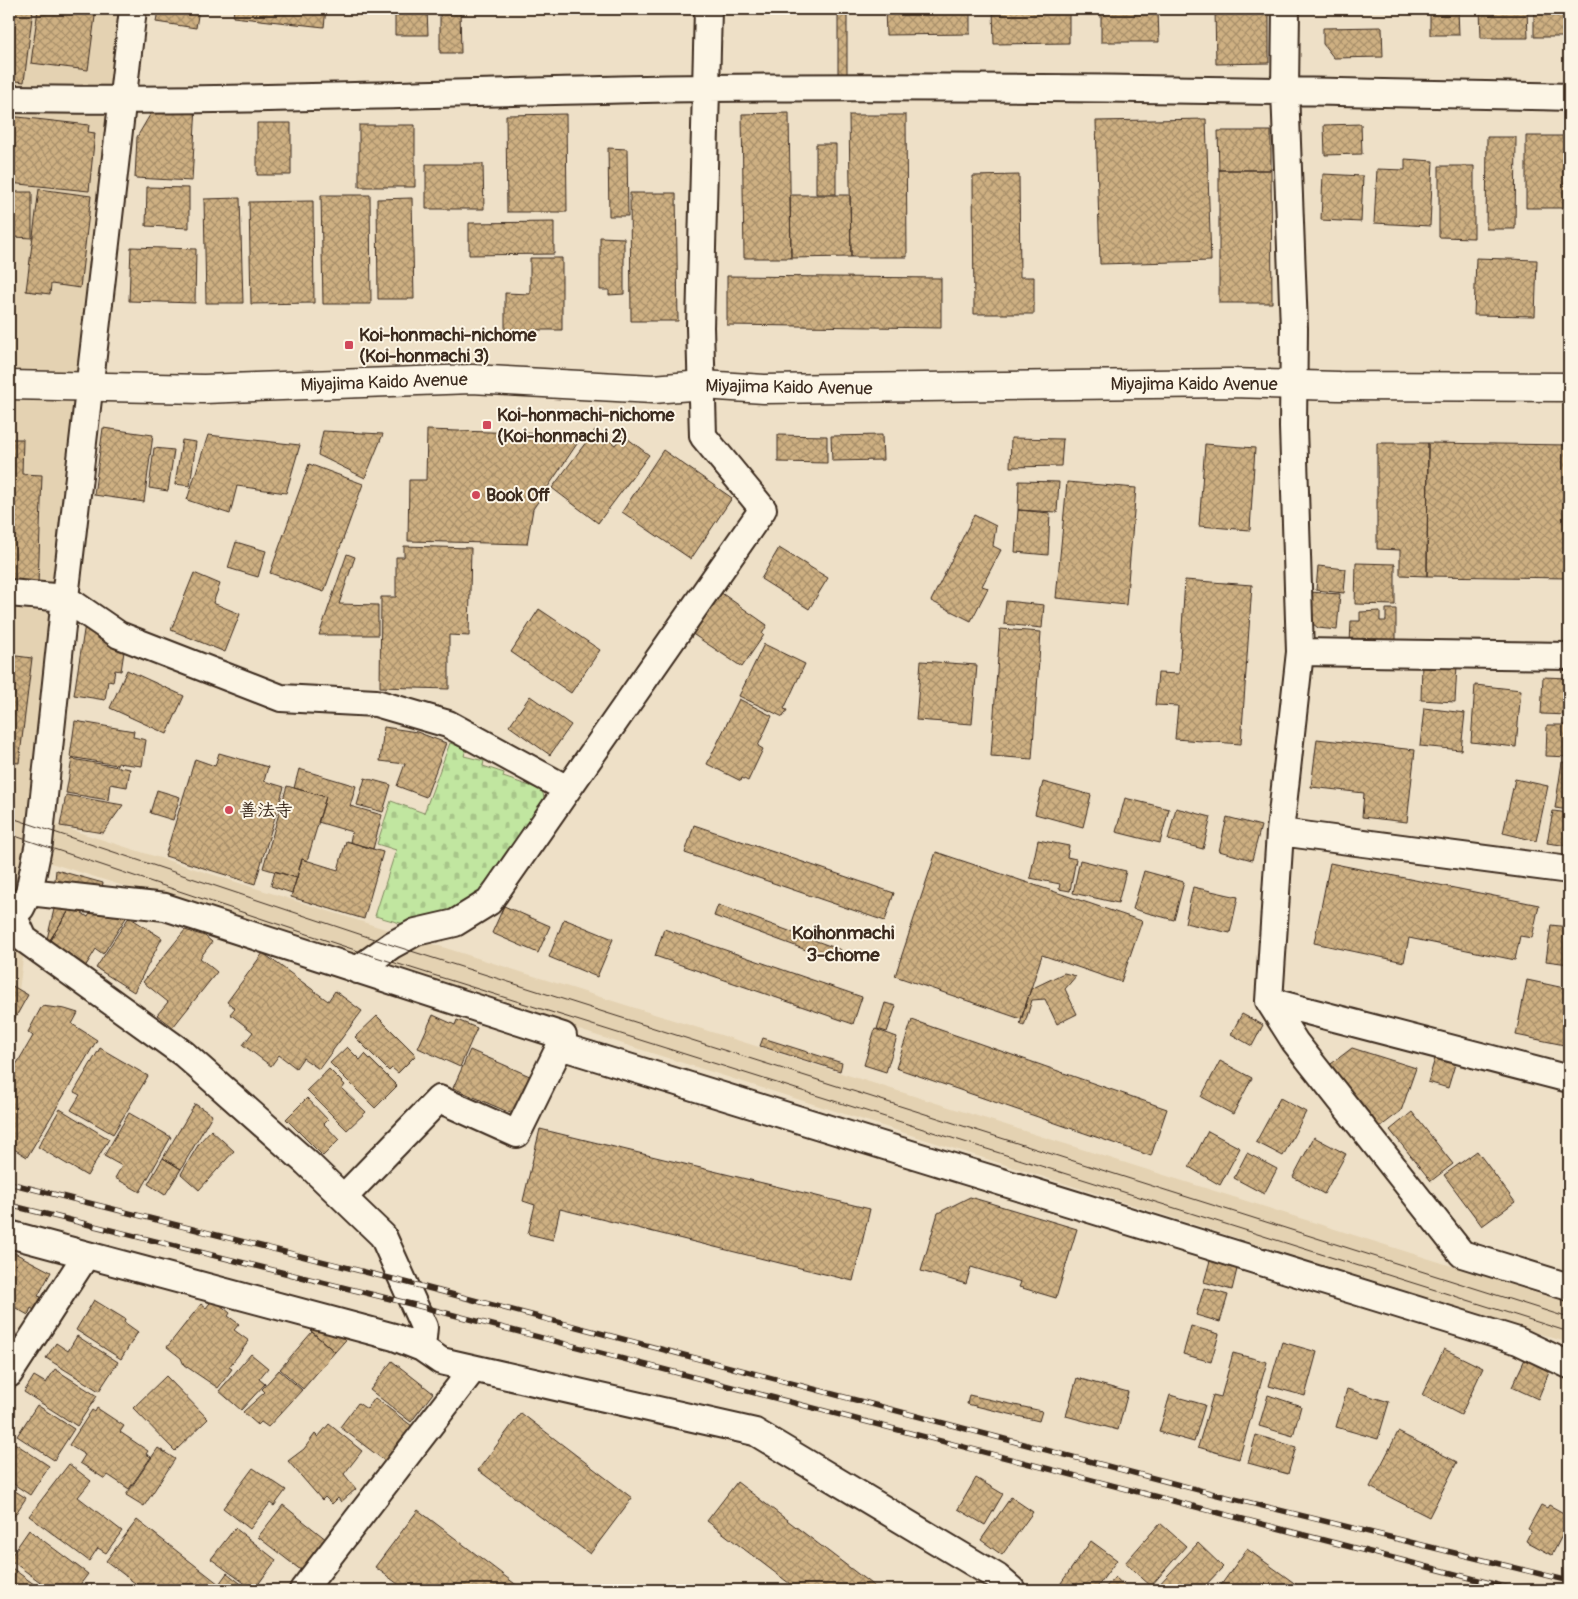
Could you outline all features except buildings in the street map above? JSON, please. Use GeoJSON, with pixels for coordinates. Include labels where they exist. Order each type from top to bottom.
{"type":"FeatureCollection","features":[{"type":"Feature","properties":{"kind":"street"},"geometry":{"type":"LineString","coordinates":[[133,9],[124,101],[65,598],[41,826],[30,892],[12,917],[24,939],[184,1054],[344,1197],[383,1236],[424,1327],[422,1348]]}},
{"type":"Feature","properties":{"kind":"street"},"geometry":{"type":"LineString","coordinates":[[356,970],[392,945],[416,932],[455,923],[489,902],[763,509],[703,436],[700,327],[708,88],[708,9]]}},
{"type":"Feature","properties":{"kind":"street"},"geometry":{"type":"LineString","coordinates":[[1286,9],[1284,90],[1294,328],[1293,384],[1300,652],[1280,832],[1269,1001],[1295,1042],[1462,1254],[1569,1287]]}},
{"type":"Feature","properties":{"kind":"street"},"geometry":{"type":"LineString","coordinates":[[9,99],[124,101],[708,88],[1284,90],[1569,97]]}},
{"type":"Feature","properties":{"kind":"street","name":"Miyajima Kaido Avenue"},"geometry":{"type":"LineString","coordinates":[[9,385],[90,388],[166,386],[204,389],[472,379],[652,389],[703,385],[764,389],[1293,384],[1340,386],[1569,386]]}},
{"type":"Feature","properties":{"kind":"street"},"geometry":{"type":"LineString","coordinates":[[9,593],[65,598],[120,635],[281,698],[376,703],[448,724],[567,790]]}},
{"type":"Feature","properties":{"kind":"street"},"geometry":{"type":"LineString","coordinates":[[1300,652],[1569,656]]}},
{"type":"Feature","properties":{"kind":"street"},"geometry":{"type":"LineString","coordinates":[[1280,832],[1569,870]]}},
{"type":"Feature","properties":{"kind":"street"},"geometry":{"type":"LineString","coordinates":[[30,892],[165,907],[563,1036],[560,1046],[517,1134],[439,1099],[344,1197]]}},
{"type":"Feature","properties":{"kind":"street"},"geometry":{"type":"LineString","coordinates":[[1269,1001],[1569,1079]]}},
{"type":"Feature","properties":{"kind":"street"},"geometry":{"type":"LineString","coordinates":[[560,1046],[1518,1341],[1569,1365]]}},
{"type":"Feature","properties":{"kind":"street"},"geometry":{"type":"LineString","coordinates":[[9,1234],[394,1337],[422,1348],[441,1361],[755,1432],[997,1577],[1012,1590]]}},
{"type":"Feature","properties":{"kind":"street"},"geometry":{"type":"LineString","coordinates":[[9,1374],[81,1263],[84,1254]]}},
{"type":"Feature","properties":{"kind":"street"},"geometry":{"type":"LineString","coordinates":[[303,1590],[473,1369]]}},
{"type":"Feature","properties":{"kind":"shaded area"},"geometry":{"type":"Polygon","coordinates":[[[9,9],[137,9],[40,820],[1569,1303],[1569,1343],[35,858],[9,1075],[9,9]]]}},
{"type":"Feature","properties":{"kind":"green space"},"geometry":{"type":"Polygon","coordinates":[[[450,743],[466,749],[464,756],[484,761],[483,766],[504,773],[503,777],[542,790],[546,805],[490,884],[466,906],[411,926],[375,916],[396,850],[377,844],[391,801],[424,813],[450,743]]]}},
{"type":"Feature","properties":{"kind":"tram line"},"geometry":{"type":"LineString","coordinates":[[9,817],[392,945],[1569,1318]]}},
{"type":"Feature","properties":{"kind":"tram line"},"geometry":{"type":"LineString","coordinates":[[9,834],[376,957],[1569,1332]]}},
{"type":"Feature","properties":{"kind":"railway"},"geometry":{"type":"LineString","coordinates":[[9,1183],[405,1282],[1218,1495],[1569,1581]]}},
{"type":"Feature","properties":{"kind":"railway"},"geometry":{"type":"LineString","coordinates":[[9,1205],[415,1305],[1517,1590]]}},
{"type":"Feature","properties":{"kind":"place","name":"Koi-honmachi-nichome (Koi-honmachi 3)"},"geometry":{"type":"Point","coordinates":[349,345]}},
{"type":"Feature","properties":{"kind":"place","name":"Koi-honmachi-nichome (Koi-honmachi 2)"},"geometry":{"type":"Point","coordinates":[487,425]}},
{"type":"Feature","properties":{"kind":"place","name":"Book Off"},"geometry":{"type":"Point","coordinates":[476,495]}},
{"type":"Feature","properties":{"kind":"place","name":"善法寺"},"geometry":{"type":"Point","coordinates":[229,810]}},
{"type":"Feature","properties":{"kind":"district","name":"Koihonmachi 3-chome"},"geometry":{"type":"Point","coordinates":[843,943]}}]}
